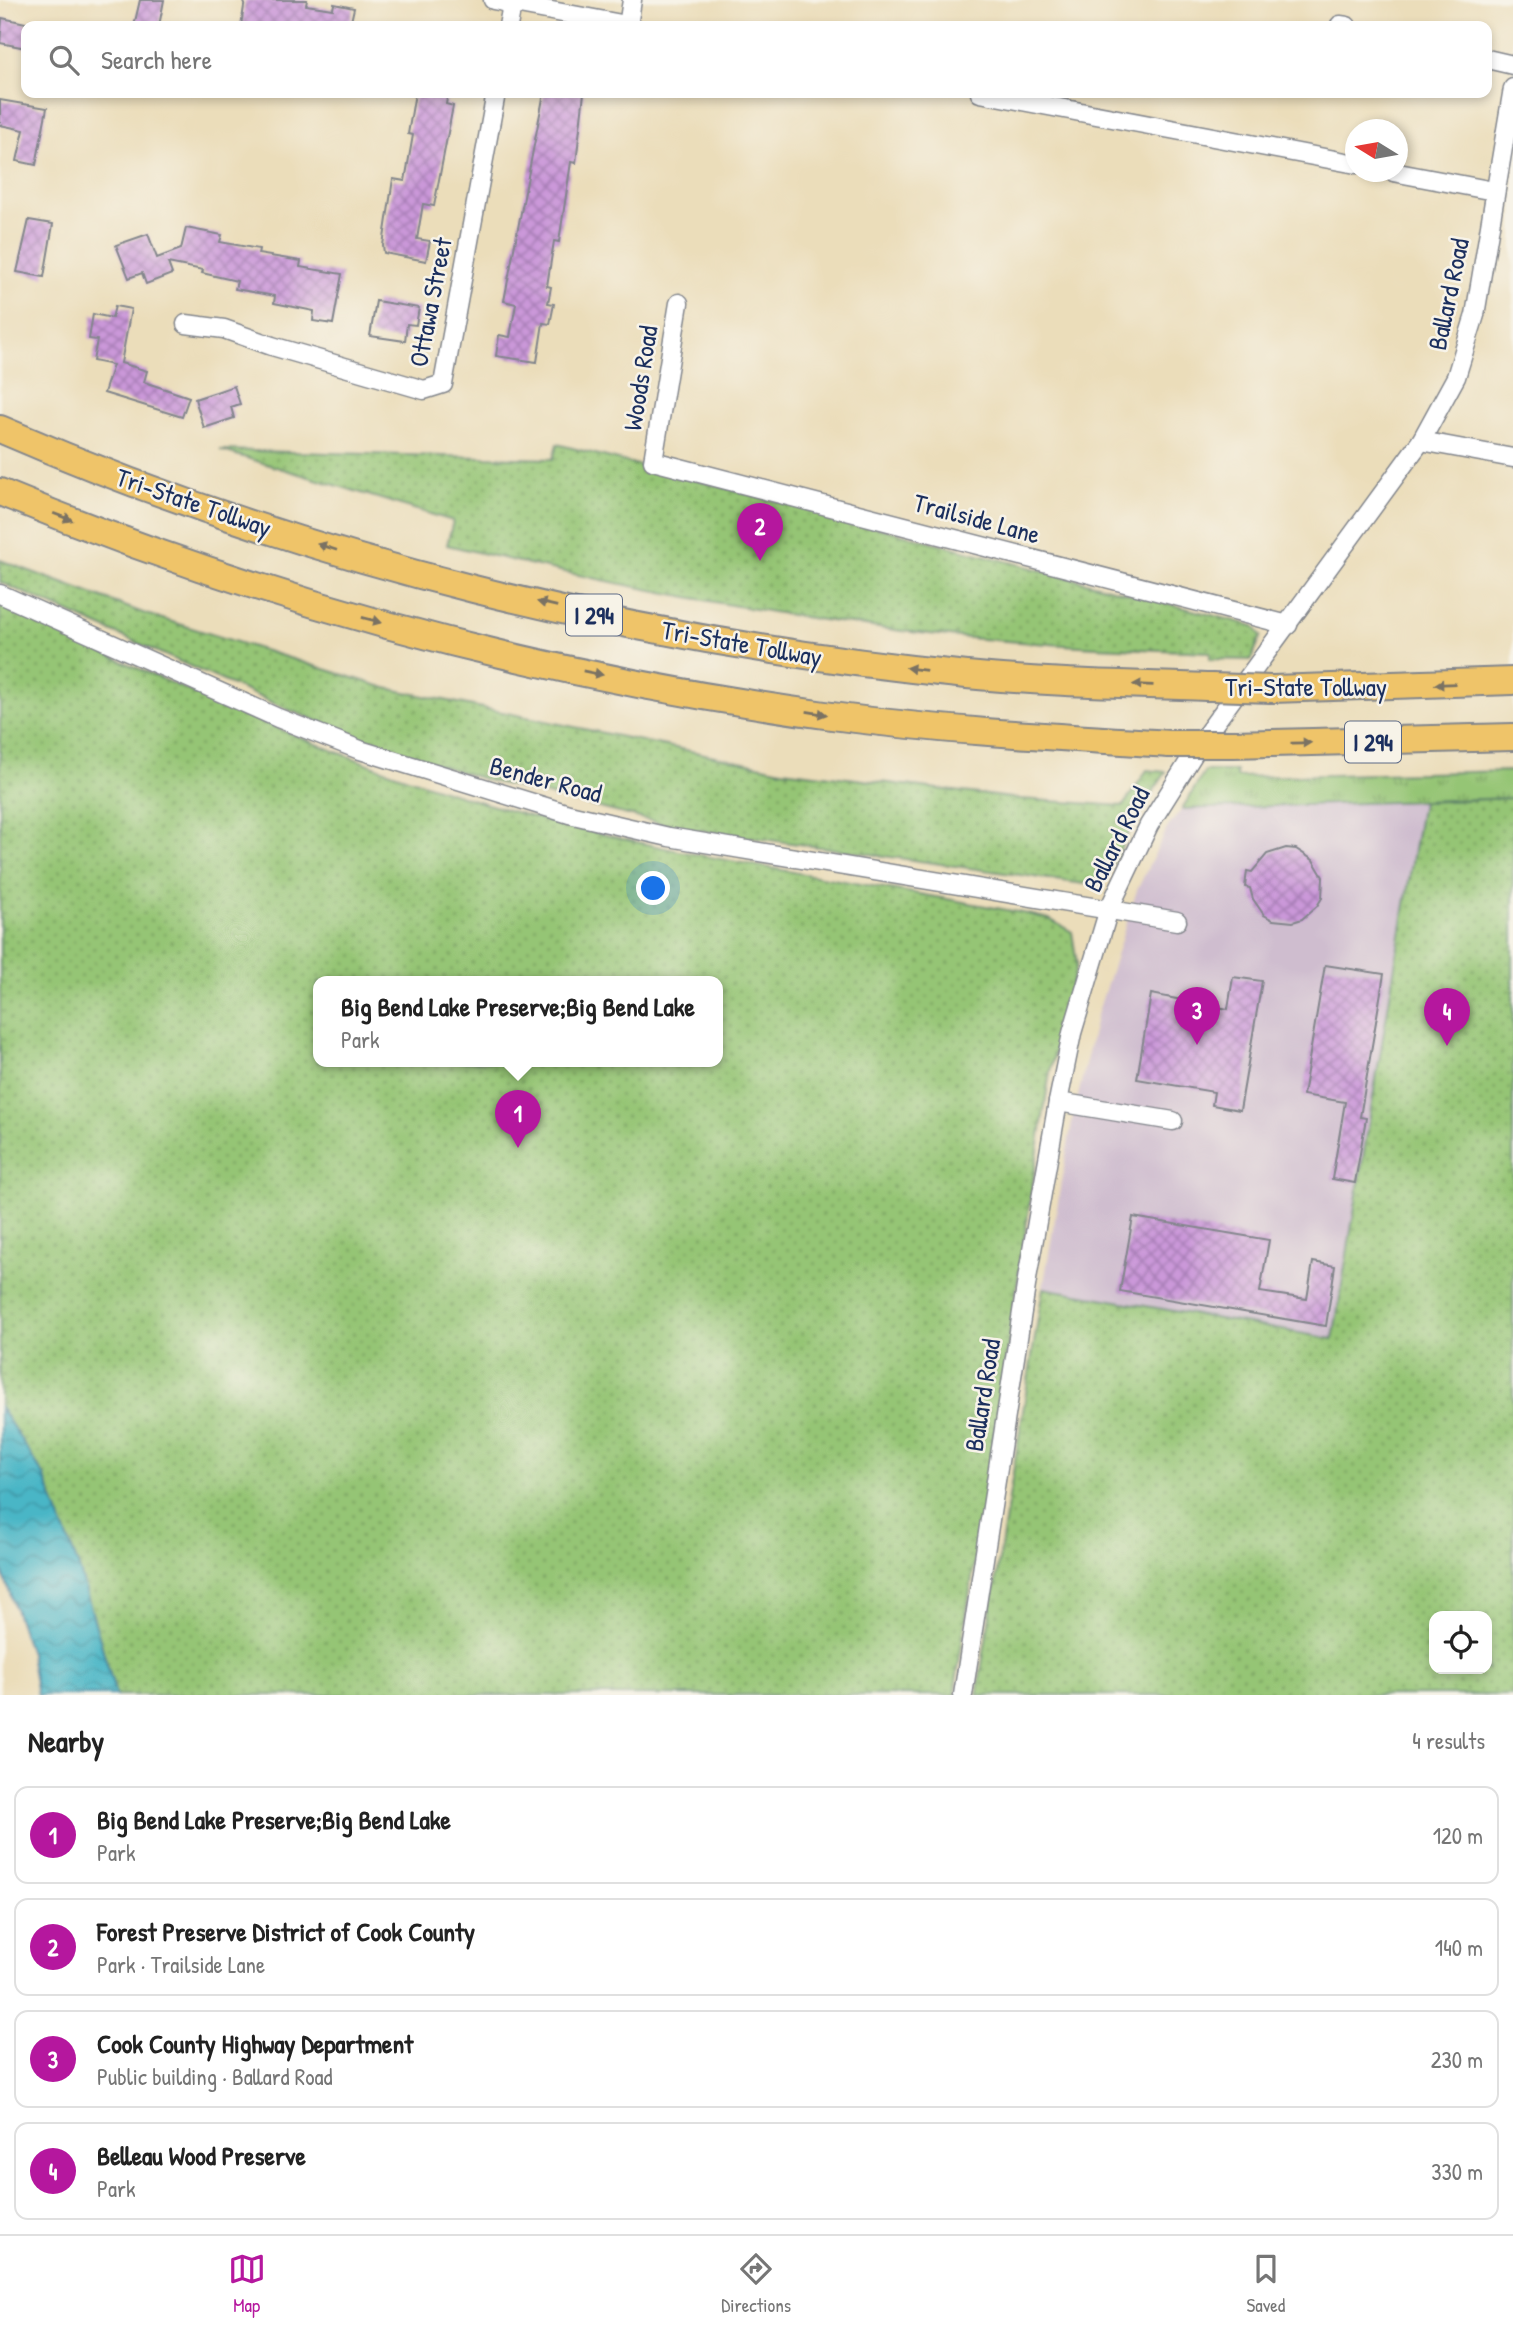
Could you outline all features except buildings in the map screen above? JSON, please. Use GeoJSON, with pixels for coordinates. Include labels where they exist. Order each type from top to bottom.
{"type":"FeatureCollection","features":[{"type":"Feature","properties":{"kind":"highway","name":"Tri-State Tollway"},"geometry":{"type":"LineString","coordinates":[[0,429],[52,452],[197,504],[343,552],[474,588],[745,646],[970,675],[1211,687],[1272,689],[1513,681]]}},
{"type":"Feature","properties":{"kind":"highway","name":"I 294"},"geometry":{"type":"LineString","coordinates":[[0,492],[243,582],[345,613],[527,660],[702,695],[832,716],[993,733],[1169,744],[1513,737]]}},
{"type":"Feature","properties":{"kind":"street"},"geometry":{"type":"LineString","coordinates":[[493,0],[602,21]]}},
{"type":"Feature","properties":{"kind":"street"},"geometry":{"type":"LineString","coordinates":[[630,21],[632,0]]}},
{"type":"Feature","properties":{"kind":"street"},"geometry":{"type":"LineString","coordinates":[[509,21],[512,5]]}},
{"type":"Feature","properties":{"kind":"street"},"geometry":{"type":"LineString","coordinates":[[1492,60],[1513,65]]}},
{"type":"Feature","properties":{"kind":"street","name":"Ballard Road"},"geometry":{"type":"LineString","coordinates":[[963,1695],[1028,1273],[1058,1101],[1072,1033],[1109,909],[1149,825],[1197,749],[1420,441],[1456,377],[1475,315],[1513,88]]}},
{"type":"Feature","properties":{"kind":"street","name":"Ottawa Street"},"geometry":{"type":"LineString","coordinates":[[186,324],[224,328],[272,346],[424,390],[443,384],[495,98]]}},
{"type":"Feature","properties":{"kind":"street"},"geometry":{"type":"LineString","coordinates":[[1006,98],[1345,162]]}},
{"type":"Feature","properties":{"kind":"street"},"geometry":{"type":"LineString","coordinates":[[1408,175],[1494,191]]}},
{"type":"Feature","properties":{"kind":"street","name":"Woods Road"},"geometry":{"type":"LineString","coordinates":[[653,461],[679,303]]}},
{"type":"Feature","properties":{"kind":"street"},"geometry":{"type":"LineString","coordinates":[[1420,441],[1513,458]]}},
{"type":"Feature","properties":{"kind":"street","name":"Trailside Lane"},"geometry":{"type":"LineString","coordinates":[[653,461],[1288,625]]}},
{"type":"Feature","properties":{"kind":"street","name":"Bender Road"},"geometry":{"type":"LineString","coordinates":[[0,594],[290,722],[360,750],[569,814],[669,837],[1177,921]]}},
{"type":"Feature","properties":{"kind":"street"},"geometry":{"type":"LineString","coordinates":[[1058,1101],[1173,1121]]}},
{"type":"Feature","properties":{"kind":"shaded area"},"geometry":{"type":"Polygon","coordinates":[[[1422,802],[1333,1339],[1043,1288],[1072,1122],[1096,1018],[1137,890],[1168,827],[1182,809],[1422,802]]]}},
{"type":"Feature","properties":{"kind":"green space"},"geometry":{"type":"Polygon","coordinates":[[[557,444],[1254,626],[1261,636],[1251,660],[1210,659],[1210,652],[940,635],[730,605],[616,583],[447,545],[453,521],[220,450],[553,459],[557,444]]]}},
{"type":"Feature","properties":{"kind":"green space"},"geometry":{"type":"Polygon","coordinates":[[[0,560],[143,613],[386,688],[782,770],[1020,799],[1123,806],[1147,770],[1166,772],[1139,813],[1111,867],[1099,878],[1084,884],[676,827],[487,780],[407,755],[289,710],[0,582],[0,560]]]}},
{"type":"Feature","properties":{"kind":"green space"},"geometry":{"type":"Polygon","coordinates":[[[0,606],[179,687],[299,737],[360,761],[484,803],[550,822],[684,852],[1023,913],[1049,919],[1072,932],[1077,964],[1050,1071],[954,1695],[116,1695],[79,1568],[44,1476],[0,1407],[0,606]]]}},
{"type":"Feature","properties":{"kind":"green space"},"geometry":{"type":"Polygon","coordinates":[[[1205,771],[1236,771],[1236,777],[1513,771],[1513,798],[1182,809],[1205,771]]]}},
{"type":"Feature","properties":{"kind":"green space"},"geometry":{"type":"Polygon","coordinates":[[[1513,798],[1513,1695],[977,1695],[1043,1288],[1333,1339],[1422,802],[1513,798]]]}},
{"type":"Feature","properties":{"kind":"water"},"geometry":{"type":"Polygon","coordinates":[[[0,1407],[44,1476],[79,1568],[116,1695],[37,1695],[30,1654],[0,1563],[0,1407]]]}},
{"type":"Feature","properties":{"kind":"place","name":"Forest Preserve District of Cook County"},"geometry":{"type":"Point","coordinates":[760,561]}},
{"type":"Feature","properties":{"kind":"place","name":"Cook County Highway Department"},"geometry":{"type":"Point","coordinates":[1197,1045]}},
{"type":"Feature","properties":{"kind":"place","name":"Belleau Wood Preserve"},"geometry":{"type":"Point","coordinates":[1447,1046]}},
{"type":"Feature","properties":{"kind":"place","name":"Big Bend Lake Preserve;Big Bend Lake"},"geometry":{"type":"Point","coordinates":[518,1148]}}]}
